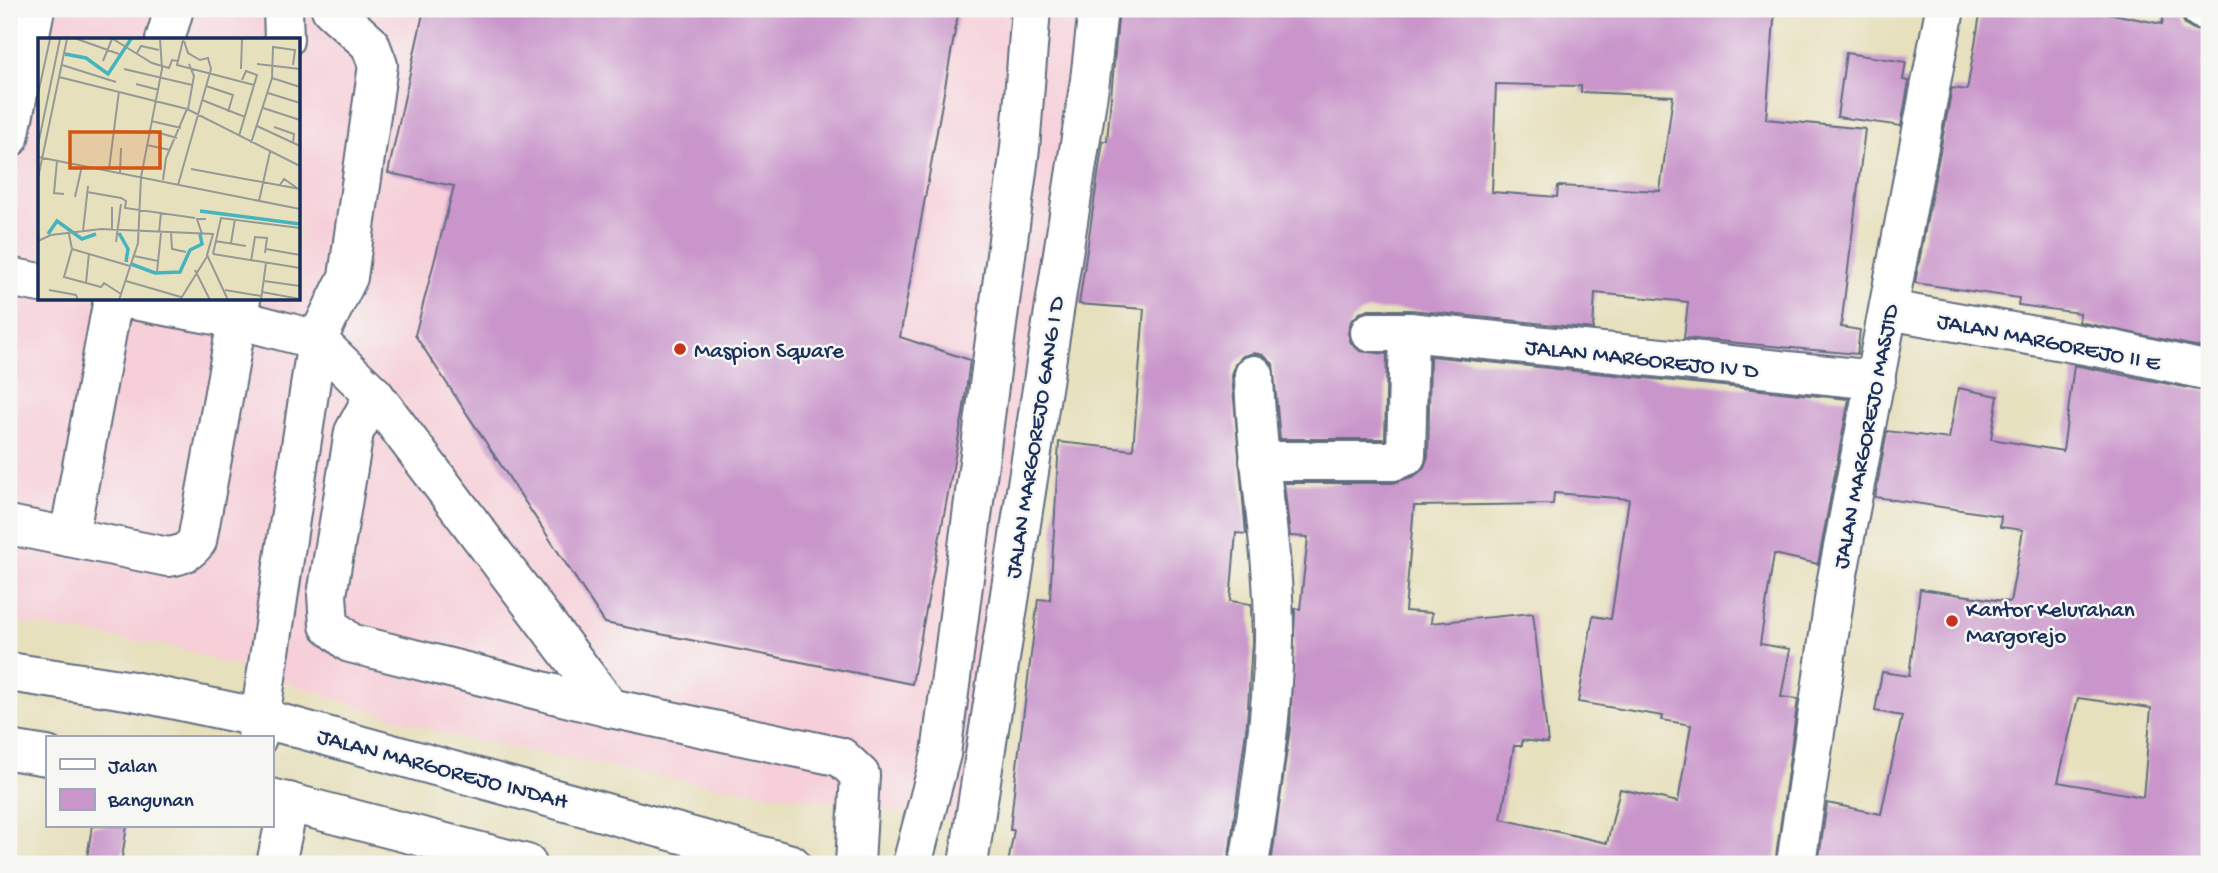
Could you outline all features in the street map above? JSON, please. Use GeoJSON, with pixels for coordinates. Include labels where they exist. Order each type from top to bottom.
{"type":"FeatureCollection","features":[{"type":"Feature","properties":{"kind":"street"},"geometry":{"type":"LineString","coordinates":[[166,38],[174,9]]}},
{"type":"Feature","properties":{"kind":"street"},"geometry":{"type":"LineString","coordinates":[[284,9],[284,38]]}},
{"type":"Feature","properties":{"kind":"street"},"geometry":{"type":"LineString","coordinates":[[259,728],[317,340],[348,277],[377,65],[370,44],[331,9]]}},
{"type":"Feature","properties":{"kind":"street"},"geometry":{"type":"LineString","coordinates":[[912,864],[941,754],[1020,148],[1031,9]]}},
{"type":"Feature","properties":{"kind":"street","name":"JALAN MARGOREJO GANG I D"},"geometry":{"type":"LineString","coordinates":[[968,864],[1090,80],[1098,9]]}},
{"type":"Feature","properties":{"kind":"street"},"geometry":{"type":"LineString","coordinates":[[2201,9],[2209,11]]}},
{"type":"Feature","properties":{"kind":"street","name":"JALAN MARGOREJO MASJID"},"geometry":{"type":"LineString","coordinates":[[1796,864],[1837,579],[1889,310],[1934,10]]}},
{"type":"Feature","properties":{"kind":"street"},"geometry":{"type":"LineString","coordinates":[[9,138],[24,26]]}},
{"type":"Feature","properties":{"kind":"street"},"geometry":{"type":"LineString","coordinates":[[9,277],[38,283]]}},
{"type":"Feature","properties":{"kind":"street"},"geometry":{"type":"LineString","coordinates":[[69,537],[113,301]]}},
{"type":"Feature","properties":{"kind":"street"},"geometry":{"type":"LineString","coordinates":[[150,301],[239,309],[317,340],[374,396],[610,708]]}},
{"type":"Feature","properties":{"kind":"street"},"geometry":{"type":"LineString","coordinates":[[9,525],[168,557],[185,554],[192,548],[197,541],[239,309]]}},
{"type":"Feature","properties":{"kind":"street","name":"JALAN MARGOREJO II E"},"geometry":{"type":"LineString","coordinates":[[1889,310],[2118,351],[2209,371]]}},
{"type":"Feature","properties":{"kind":"street","name":"JALAN MARGOREJO IV D"},"geometry":{"type":"LineString","coordinates":[[1370,332],[1409,332],[1876,380]]}},
{"type":"Feature","properties":{"kind":"street"},"geometry":{"type":"LineString","coordinates":[[1259,461],[1393,461],[1406,456],[1409,332]]}},
{"type":"Feature","properties":{"kind":"street"},"geometry":{"type":"LineString","coordinates":[[1250,864],[1269,711],[1274,641],[1269,537],[1259,461],[1254,375]]}},
{"type":"Feature","properties":{"kind":"street"},"geometry":{"type":"LineString","coordinates":[[374,396],[354,432],[327,595],[329,625],[350,643],[610,708],[841,757],[860,775],[855,864]]}},
{"type":"Feature","properties":{"kind":"street","name":"JALAN MARGOREJO INDAH"},"geometry":{"type":"LineString","coordinates":[[9,672],[133,691],[259,728],[791,864]]}},
{"type":"Feature","properties":{"kind":"street"},"geometry":{"type":"LineString","coordinates":[[9,750],[46,756]]}},
{"type":"Feature","properties":{"kind":"street"},"geometry":{"type":"LineString","coordinates":[[276,864],[280,800],[527,864]]}},
{"type":"Feature","properties":{"kind":"shaded area"},"geometry":{"type":"Polygon","coordinates":[[[9,9],[1090,9],[988,825],[669,779],[448,735],[178,648],[9,621],[9,9]]]}},
{"type":"Feature","properties":{"kind":"building","name":"Maspion Square"},"geometry":{"type":"Polygon","coordinates":[[[424,9],[959,9],[900,337],[970,360],[963,414],[912,684],[605,623],[415,335],[454,186],[388,173],[424,9]]]}},
{"type":"Feature","properties":{"kind":"building"},"geometry":{"type":"Polygon","coordinates":[[[1119,9],[1775,9],[1766,119],[1865,129],[1841,327],[1860,330],[1857,354],[1684,338],[1688,302],[1595,293],[1593,329],[1411,310],[1369,310],[1360,313],[1351,321],[1348,333],[1351,343],[1360,351],[1387,354],[1385,439],[1280,439],[1273,364],[1263,355],[1254,353],[1243,356],[1235,364],[1232,376],[1246,534],[1236,533],[1230,601],[1251,604],[1252,641],[1247,723],[1228,864],[1008,864],[1014,830],[1010,830],[1015,782],[1038,599],[1050,600],[1059,442],[1133,450],[1144,309],[1079,304],[1103,141],[1107,141],[1119,9]],[[1496,84],[1492,192],[1557,197],[1558,186],[1660,191],[1673,96],[1581,92],[1581,86],[1496,84]]]}},
{"type":"Feature","properties":{"kind":"building"},"geometry":{"type":"Polygon","coordinates":[[[1981,9],[2088,9],[2162,24],[2165,10],[2180,14],[2185,24],[2195,30],[2209,32],[2209,349],[2079,322],[2080,313],[2018,305],[2019,298],[1915,283],[1952,88],[1967,90],[1981,9]]]}},
{"type":"Feature","properties":{"kind":"building"},"geometry":{"type":"Polygon","coordinates":[[[1846,53],[1906,62],[1903,80],[1909,81],[1901,126],[1837,117],[1846,53]]]}},
{"type":"Feature","properties":{"kind":"building"},"geometry":{"type":"Polygon","coordinates":[[[1430,356],[1849,399],[1818,564],[1774,554],[1760,644],[1790,649],[1781,697],[1798,699],[1775,864],[1271,864],[1290,728],[1295,608],[1300,609],[1308,537],[1290,536],[1284,483],[1393,483],[1414,476],[1423,469],[1428,457],[1430,356]],[[1554,493],[1553,504],[1414,506],[1405,611],[1432,613],[1431,623],[1533,613],[1548,743],[1522,740],[1522,746],[1514,746],[1501,819],[1607,843],[1620,789],[1678,802],[1691,725],[1662,720],[1663,716],[1578,702],[1593,616],[1611,619],[1629,499],[1554,493]]]}},
{"type":"Feature","properties":{"kind":"building"},"geometry":{"type":"Polygon","coordinates":[[[2074,365],[2209,392],[2209,856],[2203,855],[2202,864],[1818,864],[1827,803],[1881,814],[1902,716],[1875,711],[1882,672],[1909,676],[1920,589],[2010,602],[2023,530],[2000,527],[2001,516],[1875,497],[1887,431],[1949,439],[1958,388],[1998,396],[1991,439],[2063,451],[2074,365]],[[2078,698],[2058,782],[2143,797],[2151,708],[2078,698]]]}},
{"type":"Feature","properties":{"kind":"building"},"geometry":{"type":"Polygon","coordinates":[[[92,828],[127,828],[121,864],[86,864],[92,828]]]}},
{"type":"Feature","properties":{"kind":"place","name":"Maspion Square"},"geometry":{"type":"Point","coordinates":[680,349]}},
{"type":"Feature","properties":{"kind":"place","name":"Kantor Kelurahan Margorejo"},"geometry":{"type":"Point","coordinates":[1952,621]}}]}
